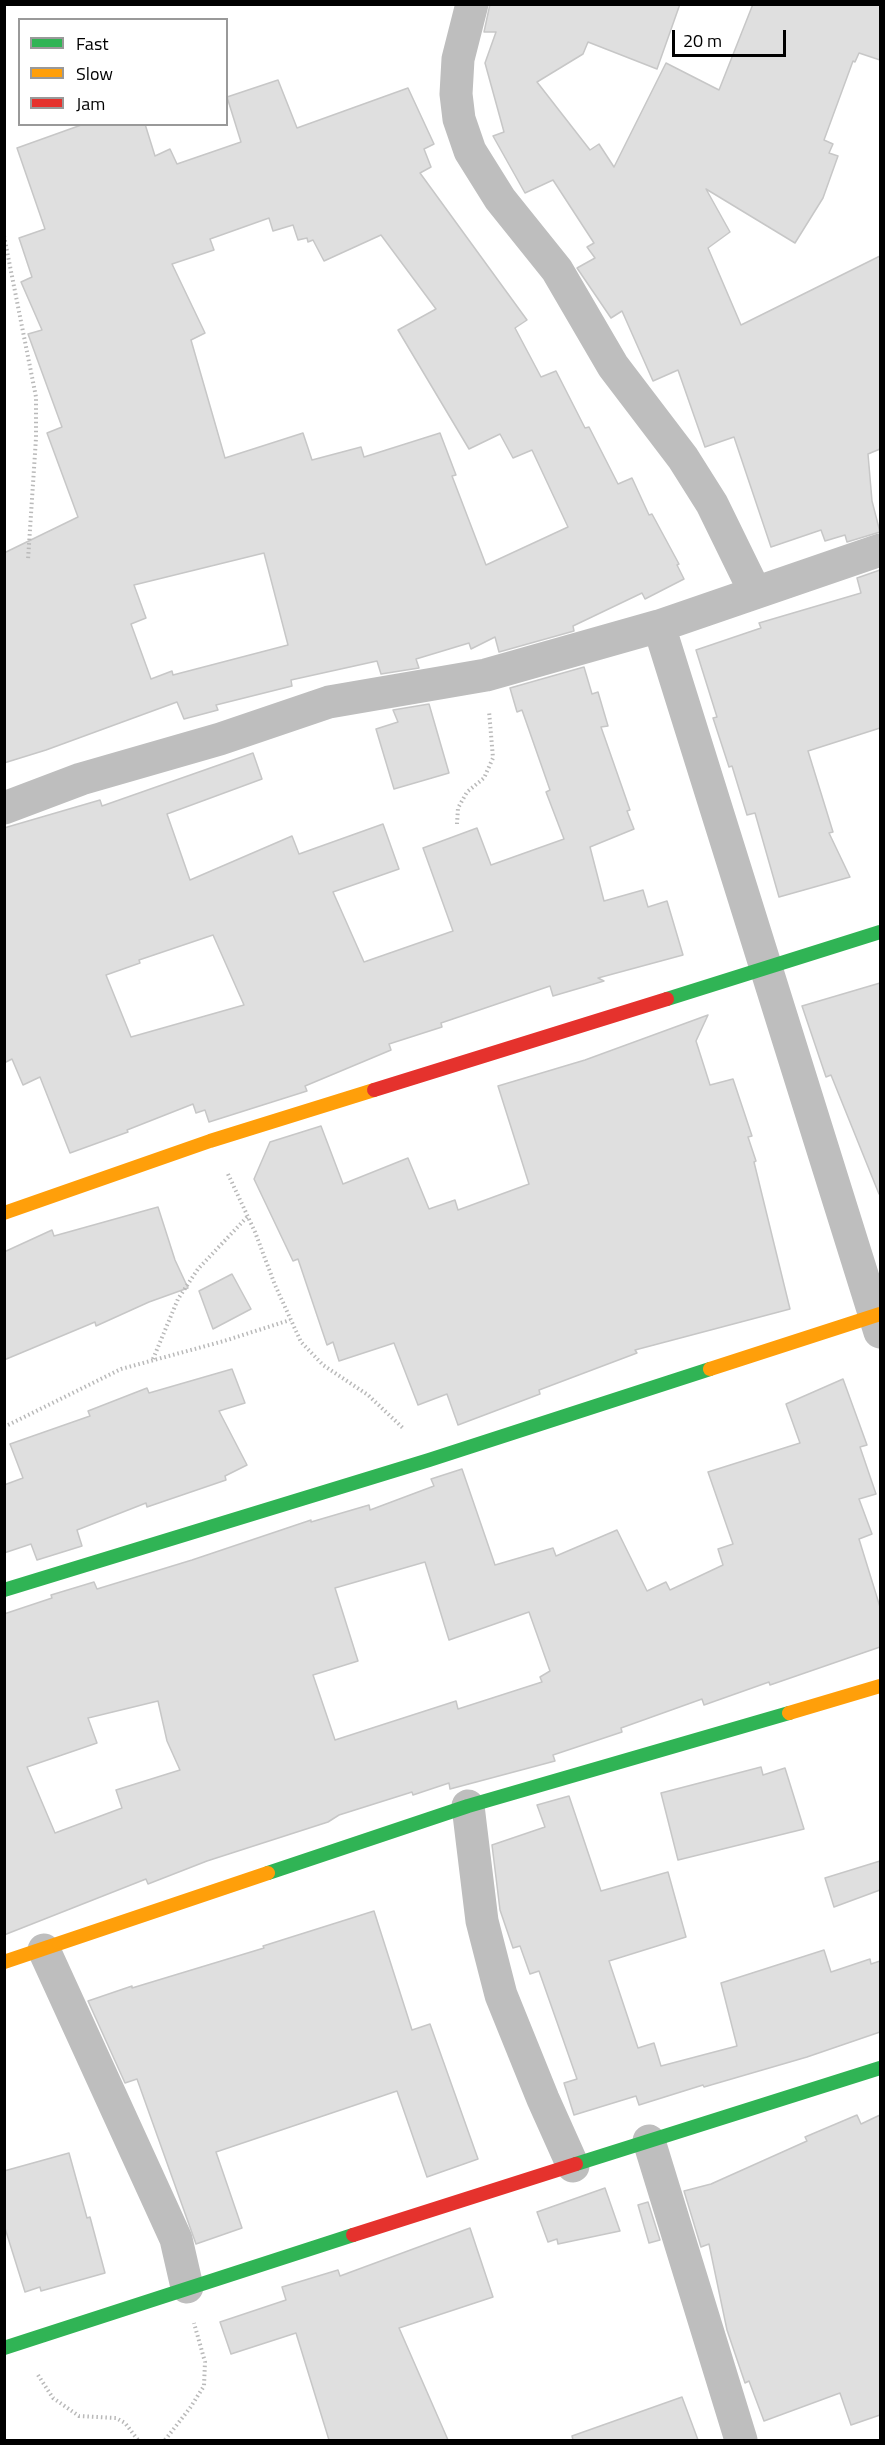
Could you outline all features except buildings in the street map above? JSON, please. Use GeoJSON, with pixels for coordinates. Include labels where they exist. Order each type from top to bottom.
{"type":"FeatureCollection","features":[{"type":"Feature","properties":{"kind":"street"},"geometry":{"type":"LineString","coordinates":[[472,4],[458,59],[456,94],[459,119],[470,151],[500,199],[557,270],[613,366],[682,458],[712,504],[755,592]]}},
{"type":"Feature","properties":{"kind":"street"},"geometry":{"type":"LineString","coordinates":[[4,808],[81,779],[220,739],[329,702],[486,675],[659,626],[880,550]]}},
{"type":"Feature","properties":{"kind":"street"},"geometry":{"type":"LineString","coordinates":[[4,1590],[879,1321],[765,968],[659,626]]}},
{"type":"Feature","properties":{"kind":"street"},"geometry":{"type":"LineString","coordinates":[[4,1213],[210,1141],[880,932]]}},
{"type":"Feature","properties":{"kind":"street"},"geometry":{"type":"LineString","coordinates":[[4,1962],[468,1806],[880,1686]]}},
{"type":"Feature","properties":{"kind":"street"},"geometry":{"type":"LineString","coordinates":[[468,1806],[482,1921],[501,1995],[573,2166]]}},
{"type":"Feature","properties":{"kind":"street"},"geometry":{"type":"LineString","coordinates":[[44,1950],[176,2239],[187,2287]]}},
{"type":"Feature","properties":{"kind":"street"},"geometry":{"type":"LineString","coordinates":[[11,2346],[187,2287],[880,2068]]}},
{"type":"Feature","properties":{"kind":"street"},"geometry":{"type":"LineString","coordinates":[[649,2141],[741,2440]]}},
{"type":"Feature","properties":{"kind":"path"},"geometry":{"type":"LineString","coordinates":[[4,236],[36,397],[36,438],[28,560]]}},
{"type":"Feature","properties":{"kind":"path"},"geometry":{"type":"LineString","coordinates":[[457,824],[458,808],[467,792],[484,778],[493,758],[486,675]]}},
{"type":"Feature","properties":{"kind":"path"},"geometry":{"type":"LineString","coordinates":[[210,1141],[248,1216],[301,1342],[323,1365],[368,1395],[390,1415],[429,1460]]}},
{"type":"Feature","properties":{"kind":"path"},"geometry":{"type":"LineString","coordinates":[[153,1359],[178,1299],[193,1277],[248,1216]]}},
{"type":"Feature","properties":{"kind":"path"},"geometry":{"type":"LineString","coordinates":[[4,1427],[121,1369],[225,1341],[290,1320]]}},
{"type":"Feature","properties":{"kind":"path"},"geometry":{"type":"LineString","coordinates":[[165,2440],[204,2386],[206,2362],[195,2327],[187,2287]]}},
{"type":"Feature","properties":{"kind":"path"},"geometry":{"type":"LineString","coordinates":[[11,2346],[53,2398],[79,2416],[116,2418],[125,2422],[138,2440]]}},
{"type":"Feature","properties":{"kind":"traffic: fast"},"geometry":{"type":"LineString","coordinates":[[667,999],[880,932]]}},
{"type":"Feature","properties":{"kind":"traffic: fast"},"geometry":{"type":"LineString","coordinates":[[4,1590],[429,1460],[710,1369]]}},
{"type":"Feature","properties":{"kind":"traffic: fast"},"geometry":{"type":"LineString","coordinates":[[268,1873],[468,1806],[789,1713]]}},
{"type":"Feature","properties":{"kind":"traffic: fast"},"geometry":{"type":"LineString","coordinates":[[576,2164],[880,2068]]}},
{"type":"Feature","properties":{"kind":"traffic: fast"},"geometry":{"type":"LineString","coordinates":[[4,2348],[353,2235]]}},
{"type":"Feature","properties":{"kind":"traffic: slow"},"geometry":{"type":"LineString","coordinates":[[4,1213],[210,1141],[374,1090]]}},
{"type":"Feature","properties":{"kind":"traffic: slow"},"geometry":{"type":"LineString","coordinates":[[710,1369],[880,1314]]}},
{"type":"Feature","properties":{"kind":"traffic: slow"},"geometry":{"type":"LineString","coordinates":[[789,1713],[880,1686]]}},
{"type":"Feature","properties":{"kind":"traffic: slow"},"geometry":{"type":"LineString","coordinates":[[4,1962],[268,1873]]}},
{"type":"Feature","properties":{"kind":"traffic: jam"},"geometry":{"type":"LineString","coordinates":[[374,1090],[667,999]]}},
{"type":"Feature","properties":{"kind":"traffic: jam"},"geometry":{"type":"LineString","coordinates":[[353,2235],[576,2164]]}}]}
